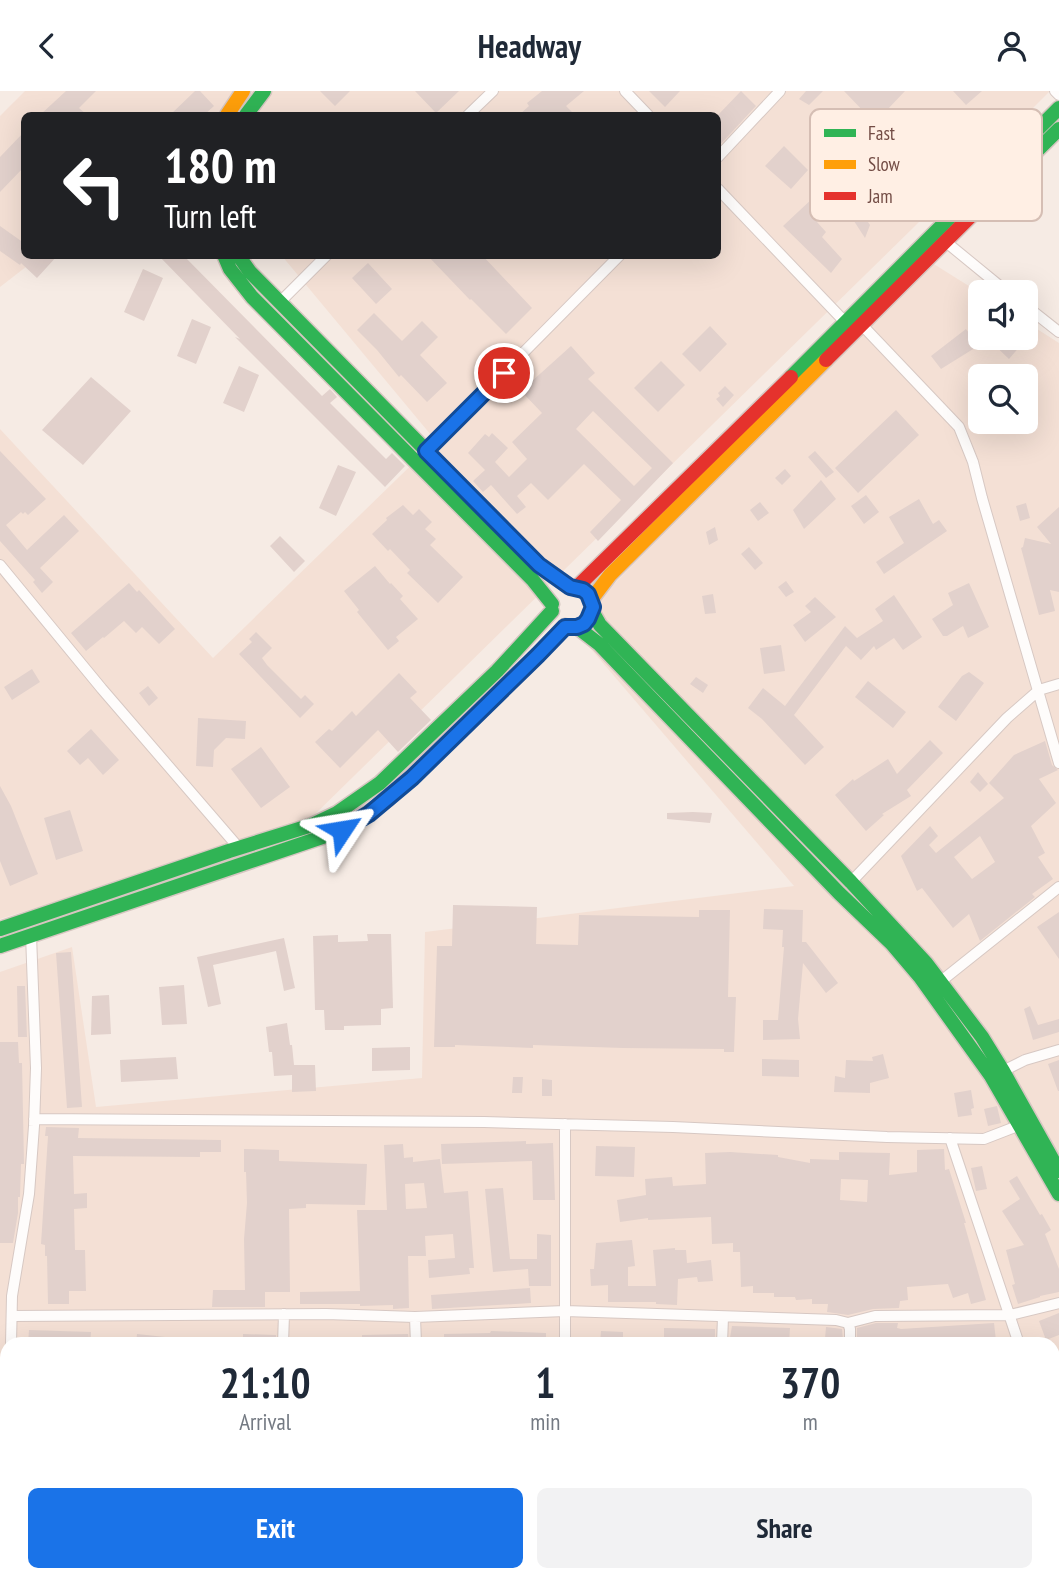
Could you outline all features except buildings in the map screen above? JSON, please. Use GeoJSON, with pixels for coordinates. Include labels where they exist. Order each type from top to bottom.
{"type":"FeatureCollection","features":[{"type":"Feature","properties":{"kind":"main road"},"geometry":{"type":"LineString","coordinates":[[229,112],[243,91]]}},
{"type":"Feature","properties":{"kind":"main road"},"geometry":{"type":"LineString","coordinates":[[248,112],[264,91]]}},
{"type":"Feature","properties":{"kind":"main road"},"geometry":{"type":"LineString","coordinates":[[1042,125],[1059,108]]}},
{"type":"Feature","properties":{"kind":"main road"},"geometry":{"type":"LineString","coordinates":[[1042,146],[1059,129]]}},
{"type":"Feature","properties":{"kind":"main road"},"geometry":{"type":"LineString","coordinates":[[0,929],[312,825],[337,813],[380,783],[497,671],[552,608],[558,592],[573,587],[846,323],[947,221]]}},
{"type":"Feature","properties":{"kind":"main road"},"geometry":{"type":"LineString","coordinates":[[0,946],[311,842],[342,830],[369,814],[412,778],[538,655],[571,627],[584,624],[610,575],[967,221]]}},
{"type":"Feature","properties":{"kind":"main road"},"geometry":{"type":"LineString","coordinates":[[226,259],[230,269],[252,297],[543,591],[559,623],[599,644],[892,944],[920,977],[984,1065],[1059,1194]]}},
{"type":"Feature","properties":{"kind":"main road"},"geometry":{"type":"LineString","coordinates":[[241,259],[250,272],[539,565],[573,587],[583,590],[600,625],[908,942],[982,1037],[1059,1171]]}},
{"type":"Feature","properties":{"kind":"street"},"geometry":{"type":"LineString","coordinates":[[471,112],[493,91]]}},
{"type":"Feature","properties":{"kind":"street"},"geometry":{"type":"LineString","coordinates":[[625,91],[645,112]]}},
{"type":"Feature","properties":{"kind":"street"},"geometry":{"type":"LineString","coordinates":[[721,154],[780,91]]}},
{"type":"Feature","properties":{"kind":"street"},"geometry":{"type":"LineString","coordinates":[[1055,91],[1059,95]]}},
{"type":"Feature","properties":{"kind":"street"},"geometry":{"type":"LineString","coordinates":[[721,192],[846,323]]}},
{"type":"Feature","properties":{"kind":"street"},"geometry":{"type":"LineString","coordinates":[[946,242],[992,280]]}},
{"type":"Feature","properties":{"kind":"street"},"geometry":{"type":"LineString","coordinates":[[280,302],[323,259]]}},
{"type":"Feature","properties":{"kind":"street"},"geometry":{"type":"LineString","coordinates":[[426,451],[616,259]]}},
{"type":"Feature","properties":{"kind":"street"},"geometry":{"type":"LineString","coordinates":[[1038,315],[1059,332]]}},
{"type":"Feature","properties":{"kind":"street"},"geometry":{"type":"LineString","coordinates":[[861,324],[959,427],[973,462],[1059,763]]}},
{"type":"Feature","properties":{"kind":"street"},"geometry":{"type":"LineString","coordinates":[[0,565],[239,848]]}},
{"type":"Feature","properties":{"kind":"street"},"geometry":{"type":"LineString","coordinates":[[851,882],[1007,718],[1039,690],[1059,684]]}},
{"type":"Feature","properties":{"kind":"street"},"geometry":{"type":"LineString","coordinates":[[940,982],[1059,887]]}},
{"type":"Feature","properties":{"kind":"street"},"geometry":{"type":"LineString","coordinates":[[11,1337],[12,1296],[29,1194],[34,1119],[36,1069],[32,935]]}},
{"type":"Feature","properties":{"kind":"street"},"geometry":{"type":"LineString","coordinates":[[1003,1071],[1025,1060],[1059,1050]]}},
{"type":"Feature","properties":{"kind":"street"},"geometry":{"type":"LineString","coordinates":[[34,1119],[470,1122],[984,1139],[1020,1125]]}},
{"type":"Feature","properties":{"kind":"street"},"geometry":{"type":"LineString","coordinates":[[565,1124],[565,1337]]}},
{"type":"Feature","properties":{"kind":"street"},"geometry":{"type":"LineString","coordinates":[[950,1138],[1017,1337]]}},
{"type":"Feature","properties":{"kind":"street"},"geometry":{"type":"LineString","coordinates":[[12,1316],[284,1314],[415,1317],[565,1311],[835,1320],[848,1323],[875,1316],[1010,1315],[1059,1304]]}},
{"type":"Feature","properties":{"kind":"street"},"geometry":{"type":"LineString","coordinates":[[283,1337],[284,1314]]}},
{"type":"Feature","properties":{"kind":"street"},"geometry":{"type":"LineString","coordinates":[[415,1317],[416,1337]]}},
{"type":"Feature","properties":{"kind":"street"},"geometry":{"type":"LineString","coordinates":[[722,1337],[723,1317]]}},
{"type":"Feature","properties":{"kind":"street"},"geometry":{"type":"LineString","coordinates":[[848,1323],[850,1337]]}},
{"type":"Feature","properties":{"kind":"shaded area"},"geometry":{"type":"Polygon","coordinates":[[[25,91],[1050,91],[1032,109],[810,109],[810,221],[920,221],[914,227],[304,825],[0,919],[0,429],[213,658],[436,441],[284,259],[721,259],[721,112],[21,112],[21,259],[36,259],[0,287],[0,116],[25,91]]]}},
{"type":"Feature","properties":{"kind":"shaded area"},"geometry":{"type":"Polygon","coordinates":[[[929,261],[968,285],[968,350],[1038,350],[1038,330],[1059,343],[1059,1337],[0,1337],[0,972],[72,947],[96,1107],[422,1078],[425,932],[794,886],[572,627],[929,261]]]}},
{"type":"Feature","properties":{"kind":"traffic: fast"},"geometry":{"type":"LineString","coordinates":[[248,112],[264,91]]}},
{"type":"Feature","properties":{"kind":"traffic: fast"},"geometry":{"type":"LineString","coordinates":[[1042,125],[1059,108]]}},
{"type":"Feature","properties":{"kind":"traffic: fast"},"geometry":{"type":"LineString","coordinates":[[1042,146],[1059,129]]}},
{"type":"Feature","properties":{"kind":"traffic: fast"},"geometry":{"type":"LineString","coordinates":[[791,377],[946,221]]}},
{"type":"Feature","properties":{"kind":"traffic: fast"},"geometry":{"type":"LineString","coordinates":[[226,259],[230,269],[252,297],[532,579],[552,604]]}},
{"type":"Feature","properties":{"kind":"traffic: fast"},"geometry":{"type":"LineString","coordinates":[[241,259],[250,272],[539,565],[570,587]]}},
{"type":"Feature","properties":{"kind":"traffic: fast"},"geometry":{"type":"LineString","coordinates":[[0,929],[312,825],[337,813],[380,783],[497,671],[552,611]]}},
{"type":"Feature","properties":{"kind":"traffic: fast"},"geometry":{"type":"LineString","coordinates":[[592,611],[600,625],[851,882],[926,963],[982,1037],[1059,1171]]}},
{"type":"Feature","properties":{"kind":"traffic: fast"},"geometry":{"type":"LineString","coordinates":[[0,946],[343,830],[388,799],[565,626]]}},
{"type":"Feature","properties":{"kind":"traffic: fast"},"geometry":{"type":"LineString","coordinates":[[577,627],[599,644],[839,893],[892,944],[920,977],[991,1076],[1059,1194]]}},
{"type":"Feature","properties":{"kind":"traffic: slow"},"geometry":{"type":"LineString","coordinates":[[229,112],[243,91]]}},
{"type":"Feature","properties":{"kind":"traffic: slow"},"geometry":{"type":"LineString","coordinates":[[591,600],[610,575],[826,360]]}},
{"type":"Feature","properties":{"kind":"traffic: jam"},"geometry":{"type":"LineString","coordinates":[[826,360],[966,221]]}},
{"type":"Feature","properties":{"kind":"traffic: jam"},"geometry":{"type":"LineString","coordinates":[[577,587],[791,377]]}},
{"type":"Feature","properties":{"kind":"route"},"geometry":{"type":"LineString","coordinates":[[342,830],[369,814],[412,778],[565,627],[584,624],[592,614],[593,607],[588,594],[577,587],[570,587],[539,565],[426,451],[504,373]]}}]}
